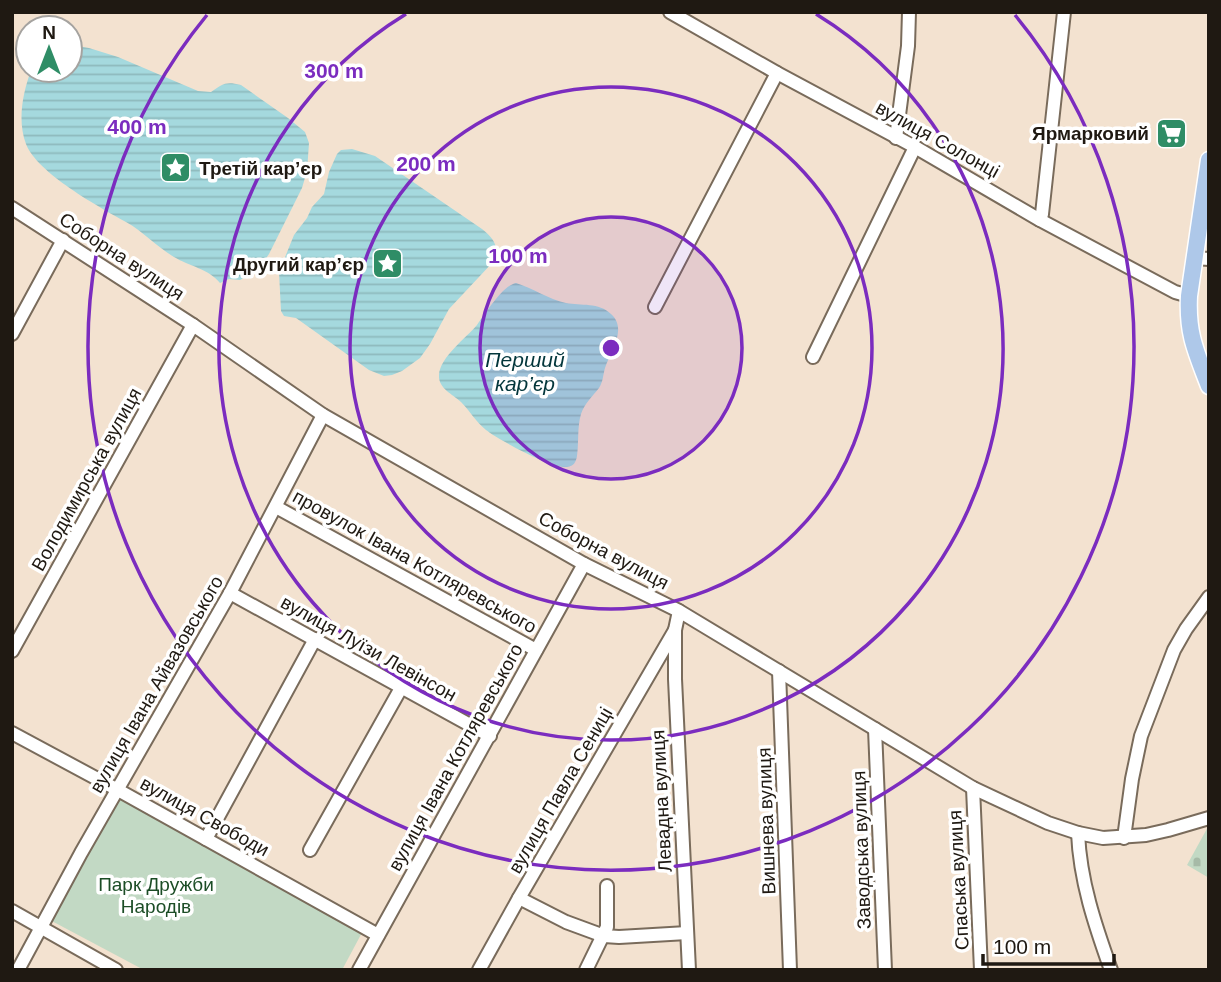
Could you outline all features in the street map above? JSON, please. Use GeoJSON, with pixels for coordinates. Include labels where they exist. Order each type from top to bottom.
{"type":"FeatureCollection","features":[{"type":"Feature","properties":{"kind":"main road"},"geometry":{"type":"LineString","coordinates":[[1209,160],[1202,258],[1189,296],[1188,315],[1190,335],[1209,386]]}},
{"type":"Feature","properties":{"kind":"street","name":"вулиця Солонці"},"geometry":{"type":"LineString","coordinates":[[670,12],[777,73],[915,146],[1040,219],[1175,292],[1189,296]]}},
{"type":"Feature","properties":{"kind":"street"},"geometry":{"type":"LineString","coordinates":[[896,138],[908,46],[909,12]]}},
{"type":"Feature","properties":{"kind":"street"},"geometry":{"type":"LineString","coordinates":[[1040,219],[1064,12]]}},
{"type":"Feature","properties":{"kind":"street"},"geometry":{"type":"LineString","coordinates":[[655,307],[777,73]]}},
{"type":"Feature","properties":{"kind":"street"},"geometry":{"type":"LineString","coordinates":[[813,357],[915,146]]}},
{"type":"Feature","properties":{"kind":"street","name":"Соборна вулиця"},"geometry":{"type":"LineString","coordinates":[[12,208],[192,325],[323,415],[584,564],[679,611],[972,788],[1048,823],[1103,838],[1125,838],[1168,830],[1209,818]]}},
{"type":"Feature","properties":{"kind":"street"},"geometry":{"type":"LineString","coordinates":[[12,334],[64,240]]}},
{"type":"Feature","properties":{"kind":"street","name":"Володимирська вулиця"},"geometry":{"type":"LineString","coordinates":[[12,651],[192,325]]}},
{"type":"Feature","properties":{"kind":"street","name":"вулиця Івана Айвазовського"},"geometry":{"type":"LineString","coordinates":[[18,970],[81,853],[230,593],[323,415]]}},
{"type":"Feature","properties":{"kind":"street","name":"провулок Івана Котляревського"},"geometry":{"type":"LineString","coordinates":[[276,507],[536,650]]}},
{"type":"Feature","properties":{"kind":"street","name":"вулиця Івана Котляревського"},"geometry":{"type":"LineString","coordinates":[[359,970],[584,564]]}},
{"type":"Feature","properties":{"kind":"street","name":"вулиця Луїзи Левінсон"},"geometry":{"type":"LineString","coordinates":[[230,593],[490,736]]}},
{"type":"Feature","properties":{"kind":"street"},"geometry":{"type":"LineString","coordinates":[[1125,838],[1132,779],[1141,736],[1174,650],[1209,597]]}},
{"type":"Feature","properties":{"kind":"street"},"geometry":{"type":"LineString","coordinates":[[675,630],[679,611]]}},
{"type":"Feature","properties":{"kind":"street","name":"вулиця Павла Сениці"},"geometry":{"type":"LineString","coordinates":[[479,970],[675,630]]}},
{"type":"Feature","properties":{"kind":"street","name":"Левадна вулиця"},"geometry":{"type":"LineString","coordinates":[[675,630],[689,970]]}},
{"type":"Feature","properties":{"kind":"street"},"geometry":{"type":"LineString","coordinates":[[206,839],[315,639]]}},
{"type":"Feature","properties":{"kind":"street","name":"Вишнева вулиця"},"geometry":{"type":"LineString","coordinates":[[779,671],[790,970]]}},
{"type":"Feature","properties":{"kind":"street"},"geometry":{"type":"LineString","coordinates":[[310,850],[401,688]]}},
{"type":"Feature","properties":{"kind":"street","name":"Заводська вулиця"},"geometry":{"type":"LineString","coordinates":[[875,729],[885,970]]}},
{"type":"Feature","properties":{"kind":"street","name":"вулиця Свободи"},"geometry":{"type":"LineString","coordinates":[[12,733],[379,935]]}},
{"type":"Feature","properties":{"kind":"street","name":"Спаська вулиця"},"geometry":{"type":"LineString","coordinates":[[972,788],[981,970]]}},
{"type":"Feature","properties":{"kind":"street"},"geometry":{"type":"LineString","coordinates":[[1078,833],[1083,882],[1111,970]]}},
{"type":"Feature","properties":{"kind":"street"},"geometry":{"type":"LineString","coordinates":[[586,970],[604,936],[608,921],[607,886]]}},
{"type":"Feature","properties":{"kind":"street"},"geometry":{"type":"LineString","coordinates":[[519,898],[566,922],[604,936],[687,933]]}},
{"type":"Feature","properties":{"kind":"street"},"geometry":{"type":"LineString","coordinates":[[12,911],[116,970]]}},
{"type":"Feature","properties":{"kind":"green space","name":"Парк Дружби Народів"},"geometry":{"type":"Polygon","coordinates":[[[119,793],[365,927],[342,970],[144,970],[48,919],[119,793]]]}},
{"type":"Feature","properties":{"kind":"green space"},"geometry":{"type":"Polygon","coordinates":[[[1209,825],[1209,878],[1187,865],[1209,825]]]}},
{"type":"Feature","properties":{"kind":"water","name":"Третій кар’єр"},"geometry":{"type":"Polygon","coordinates":[[[84,47],[118,57],[198,91],[211,92],[228,83],[241,85],[305,132],[309,143],[307,171],[302,188],[269,254],[258,270],[240,280],[229,279],[220,283],[205,271],[174,257],[133,226],[70,188],[42,166],[32,155],[23,135],[24,97],[27,84],[84,84],[84,47]]]}},
{"type":"Feature","properties":{"kind":"water","name":"Другий кар’єр"},"geometry":{"type":"Polygon","coordinates":[[[352,149],[375,156],[482,229],[496,247],[493,262],[449,309],[420,358],[392,375],[384,376],[369,370],[296,318],[284,316],[281,311],[279,272],[294,235],[324,194],[337,154],[341,150],[352,149]]]}},
{"type":"Feature","properties":{"kind":"water","name":"Перший кар’єр"},"geometry":{"type":"Polygon","coordinates":[[[516,283],[559,301],[606,310],[616,320],[618,327],[616,341],[599,388],[581,414],[577,458],[567,467],[538,459],[493,435],[479,424],[439,380],[444,361],[477,325],[500,294],[516,283]]]}},
{"type":"Feature","properties":{"kind":"place","name":"Ярмарковий"},"geometry":{"type":"Point","coordinates":[1172,133]}},
{"type":"Feature","properties":{"kind":"place","name":"Третій кар’єр"},"geometry":{"type":"Point","coordinates":[176,168]}},
{"type":"Feature","properties":{"kind":"place","name":"Другий кар’єр"},"geometry":{"type":"Point","coordinates":[387,264]}}]}
